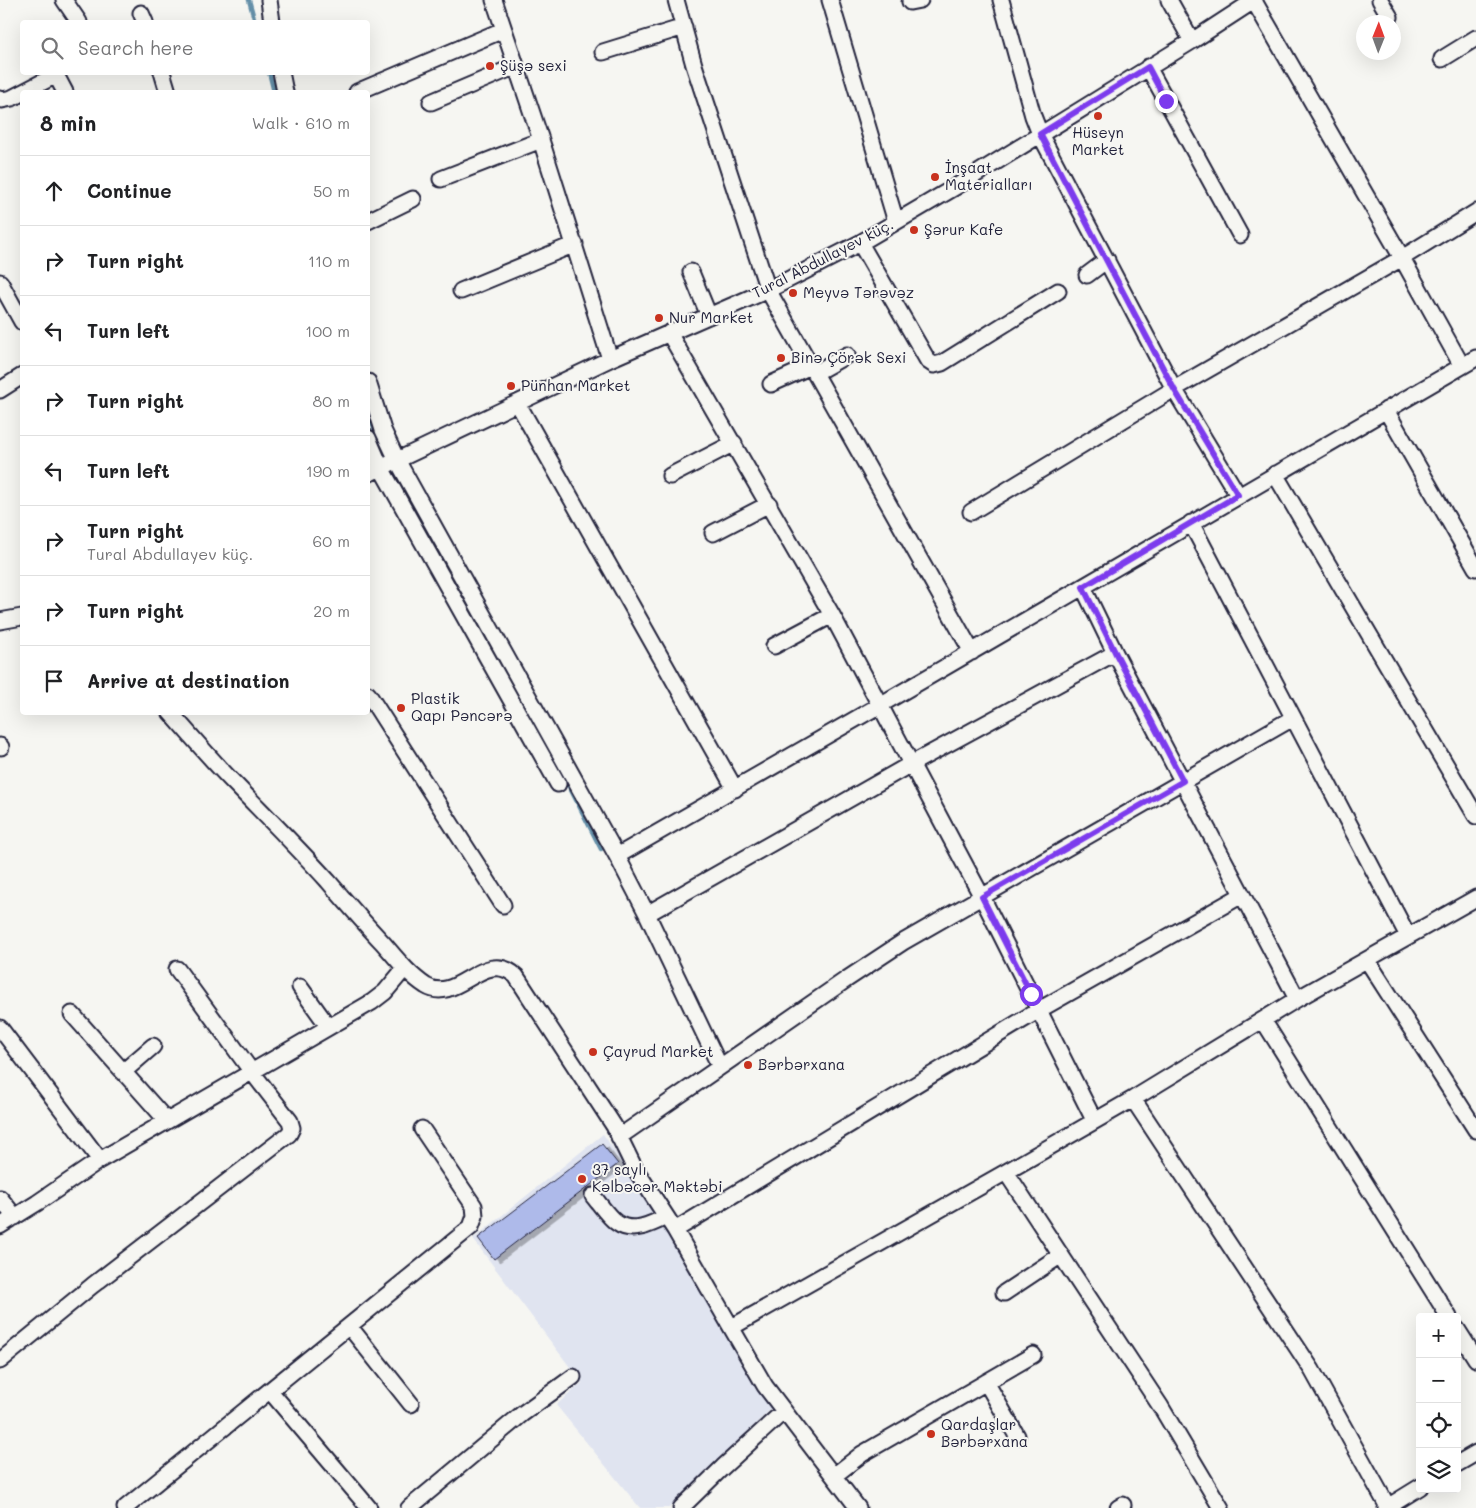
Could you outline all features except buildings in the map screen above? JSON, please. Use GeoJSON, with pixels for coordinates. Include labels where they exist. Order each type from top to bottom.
{"type":"FeatureCollection","features":[{"type":"Feature","properties":{"kind":"street"},"geometry":{"type":"LineString","coordinates":[[64,0],[78,20]]}},
{"type":"Feature","properties":{"kind":"street"},"geometry":{"type":"LineString","coordinates":[[268,0],[272,20]]}},
{"type":"Feature","properties":{"kind":"street"},"geometry":{"type":"LineString","coordinates":[[494,0],[575,244],[610,360]]}},
{"type":"Feature","properties":{"kind":"street"},"geometry":{"type":"LineString","coordinates":[[676,0],[700,84],[768,290],[972,652]]}},
{"type":"Feature","properties":{"kind":"street"},"geometry":{"type":"LineString","coordinates":[[830,0],[896,222]]}},
{"type":"Feature","properties":{"kind":"street"},"geometry":{"type":"LineString","coordinates":[[1001,0],[1033,116],[1040,134],[1174,389],[1238,495]]}},
{"type":"Feature","properties":{"kind":"street"},"geometry":{"type":"LineString","coordinates":[[1169,0],[1192,41]]}},
{"type":"Feature","properties":{"kind":"street"},"geometry":{"type":"LineString","coordinates":[[1254,0],[1462,366]]}},
{"type":"Feature","properties":{"kind":"street","name":"Tural Abdullayev küç."},"geometry":{"type":"LineString","coordinates":[[374,471],[610,360],[768,290],[860,243],[957,186],[1192,41],[1254,0]]}},
{"type":"Feature","properties":{"kind":"street"},"geometry":{"type":"LineString","coordinates":[[1380,0],[1389,15]]}},
{"type":"Feature","properties":{"kind":"street"},"geometry":{"type":"LineString","coordinates":[[603,52],[684,27]]}},
{"type":"Feature","properties":{"kind":"street"},"geometry":{"type":"LineString","coordinates":[[362,90],[503,30]]}},
{"type":"Feature","properties":{"kind":"street"},"geometry":{"type":"LineString","coordinates":[[1442,59],[1476,38]]}},
{"type":"Feature","properties":{"kind":"street"},"geometry":{"type":"LineString","coordinates":[[431,102],[516,66]]}},
{"type":"Feature","properties":{"kind":"street"},"geometry":{"type":"LineString","coordinates":[[1148,67],[1240,235]]}},
{"type":"Feature","properties":{"kind":"street"},"geometry":{"type":"LineString","coordinates":[[27,90],[56,75]]}},
{"type":"Feature","properties":{"kind":"street"},"geometry":{"type":"LineString","coordinates":[[58,75],[64,90]]}},
{"type":"Feature","properties":{"kind":"street"},"geometry":{"type":"LineString","coordinates":[[163,75],[167,90]]}},
{"type":"Feature","properties":{"kind":"street"},"geometry":{"type":"LineString","coordinates":[[282,75],[285,90]]}},
{"type":"Feature","properties":{"kind":"street"},"geometry":{"type":"LineString","coordinates":[[0,99],[12,98],[20,94]]}},
{"type":"Feature","properties":{"kind":"street"},"geometry":{"type":"LineString","coordinates":[[441,179],[541,140]]}},
{"type":"Feature","properties":{"kind":"street"},"geometry":{"type":"LineString","coordinates":[[370,220],[413,199]]}},
{"type":"Feature","properties":{"kind":"street"},"geometry":{"type":"LineString","coordinates":[[971,512],[1174,389],[1402,258],[1476,212]]}},
{"type":"Feature","properties":{"kind":"street"},"geometry":{"type":"LineString","coordinates":[[860,243],[928,361],[934,365],[942,363],[1058,291]]}},
{"type":"Feature","properties":{"kind":"street"},"geometry":{"type":"LineString","coordinates":[[461,291],[575,244]]}},
{"type":"Feature","properties":{"kind":"street"},"geometry":{"type":"LineString","coordinates":[[1087,274],[1107,260]]}},
{"type":"Feature","properties":{"kind":"street"},"geometry":{"type":"LineString","coordinates":[[691,272],[709,316]]}},
{"type":"Feature","properties":{"kind":"street"},"geometry":{"type":"LineString","coordinates":[[0,282],[20,318]]}},
{"type":"Feature","properties":{"kind":"street"},"geometry":{"type":"LineString","coordinates":[[669,333],[832,615],[982,897],[1094,1120]]}},
{"type":"Feature","properties":{"kind":"street"},"geometry":{"type":"LineString","coordinates":[[771,384],[846,355]]}},
{"type":"Feature","properties":{"kind":"street"},"geometry":{"type":"LineString","coordinates":[[617,856],[880,706],[1238,495],[1476,358]]}},
{"type":"Feature","properties":{"kind":"street"},"geometry":{"type":"LineString","coordinates":[[0,390],[20,377]]}},
{"type":"Feature","properties":{"kind":"street"},"geometry":{"type":"LineString","coordinates":[[370,388],[383,430],[396,460],[617,856],[647,914],[720,1067]]}},
{"type":"Feature","properties":{"kind":"street"},"geometry":{"type":"LineString","coordinates":[[518,404],[735,789]]}},
{"type":"Feature","properties":{"kind":"street"},"geometry":{"type":"LineString","coordinates":[[1386,410],[1476,568]]}},
{"type":"Feature","properties":{"kind":"street"},"geometry":{"type":"LineString","coordinates":[[670,476],[734,444]]}},
{"type":"Feature","properties":{"kind":"street"},"geometry":{"type":"LineString","coordinates":[[370,449],[374,471],[558,784]]}},
{"type":"Feature","properties":{"kind":"street"},"geometry":{"type":"LineString","coordinates":[[1275,474],[1476,816]]}},
{"type":"Feature","properties":{"kind":"street"},"geometry":{"type":"LineString","coordinates":[[712,534],[769,504]]}},
{"type":"Feature","properties":{"kind":"street"},"geometry":{"type":"LineString","coordinates":[[1191,523],[1408,936]]}},
{"type":"Feature","properties":{"kind":"street"},"geometry":{"type":"LineString","coordinates":[[1083,587],[1115,652],[1297,999]]}},
{"type":"Feature","properties":{"kind":"street"},"geometry":{"type":"LineString","coordinates":[[774,646],[832,615]]}},
{"type":"Feature","properties":{"kind":"street"},"geometry":{"type":"LineString","coordinates":[[0,621],[20,617]]}},
{"type":"Feature","properties":{"kind":"street"},"geometry":{"type":"LineString","coordinates":[[647,914],[911,764],[1115,652]]}},
{"type":"Feature","properties":{"kind":"street"},"geometry":{"type":"LineString","coordinates":[[370,697],[503,905]]}},
{"type":"Feature","properties":{"kind":"street"},"geometry":{"type":"LineString","coordinates":[[173,715],[235,784],[288,838],[405,968],[425,985],[438,990],[446,989],[492,967],[508,969],[516,976],[614,1126],[634,1167],[674,1230],[765,1386],[835,1475],[858,1508]]}},
{"type":"Feature","properties":{"kind":"street"},"geometry":{"type":"LineString","coordinates":[[620,1137],[903,942],[1293,718]]}},
{"type":"Feature","properties":{"kind":"street"},"geometry":{"type":"LineString","coordinates":[[674,1230],[1039,1010],[1242,895]]}},
{"type":"Feature","properties":{"kind":"street"},"geometry":{"type":"LineString","coordinates":[[732,1327],[1133,1099],[1297,999],[1476,898]]}},
{"type":"Feature","properties":{"kind":"street"},"geometry":{"type":"LineString","coordinates":[[1366,960],[1476,1130]]}},
{"type":"Feature","properties":{"kind":"street"},"geometry":{"type":"LineString","coordinates":[[0,1226],[100,1160],[372,1002],[385,992],[405,968]]}},
{"type":"Feature","properties":{"kind":"street"},"geometry":{"type":"LineString","coordinates":[[0,1361],[93,1285],[289,1134],[292,1128],[290,1121],[177,969]]}},
{"type":"Feature","properties":{"kind":"street"},"geometry":{"type":"LineString","coordinates":[[300,987],[328,1026]]}},
{"type":"Feature","properties":{"kind":"street"},"geometry":{"type":"LineString","coordinates":[[72,1014],[167,1121]]}},
{"type":"Feature","properties":{"kind":"street"},"geometry":{"type":"LineString","coordinates":[[1263,1020],[1446,1313]]}},
{"type":"Feature","properties":{"kind":"street"},"geometry":{"type":"LineString","coordinates":[[0,1028],[100,1160]]}},
{"type":"Feature","properties":{"kind":"street"},"geometry":{"type":"LineString","coordinates":[[123,1072],[153,1046]]}},
{"type":"Feature","properties":{"kind":"street"},"geometry":{"type":"LineString","coordinates":[[1133,1099],[1312,1370],[1387,1507],[1416,1489]]}},
{"type":"Feature","properties":{"kind":"street"},"geometry":{"type":"LineString","coordinates":[[126,1508],[471,1227],[475,1216],[474,1206],[422,1129]]}},
{"type":"Feature","properties":{"kind":"street"},"geometry":{"type":"LineString","coordinates":[[1006,1172],[1161,1407],[1221,1508]]}},
{"type":"Feature","properties":{"kind":"street"},"geometry":{"type":"LineString","coordinates":[[593,1196],[616,1223],[627,1227],[649,1225],[666,1217]]}},
{"type":"Feature","properties":{"kind":"street"},"geometry":{"type":"LineString","coordinates":[[0,1198],[15,1217]]}},
{"type":"Feature","properties":{"kind":"street"},"geometry":{"type":"LineString","coordinates":[[1004,1293],[1061,1255]]}},
{"type":"Feature","properties":{"kind":"street"},"geometry":{"type":"LineString","coordinates":[[350,1326],[411,1404]]}},
{"type":"Feature","properties":{"kind":"street"},"geometry":{"type":"LineString","coordinates":[[1461,1335],[1476,1359]]}},
{"type":"Feature","properties":{"kind":"street"},"geometry":{"type":"LineString","coordinates":[[835,1475],[862,1454],[1033,1355]]}},
{"type":"Feature","properties":{"kind":"street"},"geometry":{"type":"LineString","coordinates":[[409,1508],[522,1414],[573,1377]]}},
{"type":"Feature","properties":{"kind":"street"},"geometry":{"type":"LineString","coordinates":[[986,1382],[1016,1436]]}},
{"type":"Feature","properties":{"kind":"street"},"geometry":{"type":"LineString","coordinates":[[270,1390],[369,1508]]}},
{"type":"Feature","properties":{"kind":"street"},"geometry":{"type":"LineString","coordinates":[[681,1508],[784,1411]]}},
{"type":"Feature","properties":{"kind":"street"},"geometry":{"type":"LineString","coordinates":[[1461,1462],[1476,1453]]}},
{"type":"Feature","properties":{"kind":"shaded area"},"geometry":{"type":"Polygon","coordinates":[[[603,1134],[677,1241],[771,1409],[669,1508],[640,1508],[556,1405],[582,1383],[473,1239],[603,1134]]]}},
{"type":"Feature","properties":{"kind":"waterway"},"geometry":{"type":"LineString","coordinates":[[249,0],[254,20]]}},
{"type":"Feature","properties":{"kind":"waterway"},"geometry":{"type":"LineString","coordinates":[[270,75],[274,90]]}},
{"type":"Feature","properties":{"kind":"waterway"},"geometry":{"type":"LineString","coordinates":[[370,417],[383,453]]}},
{"type":"Feature","properties":{"kind":"waterway"},"geometry":{"type":"LineString","coordinates":[[396,474],[572,792],[601,849]]}},
{"type":"Feature","properties":{"kind":"place","name":"Şüşə sexi"},"geometry":{"type":"Point","coordinates":[490,66]}},
{"type":"Feature","properties":{"kind":"place","name":"Hüseyn Market"},"geometry":{"type":"Point","coordinates":[1098,116]}},
{"type":"Feature","properties":{"kind":"place","name":"İnşaat Materialları"},"geometry":{"type":"Point","coordinates":[935,177]}},
{"type":"Feature","properties":{"kind":"place","name":"Şərur Kafe"},"geometry":{"type":"Point","coordinates":[914,230]}},
{"type":"Feature","properties":{"kind":"place","name":"Meyvə Tərəvəz"},"geometry":{"type":"Point","coordinates":[793,293]}},
{"type":"Feature","properties":{"kind":"place","name":"Nur Market"},"geometry":{"type":"Point","coordinates":[659,318]}},
{"type":"Feature","properties":{"kind":"place","name":"Binə Çörək Sexi"},"geometry":{"type":"Point","coordinates":[781,358]}},
{"type":"Feature","properties":{"kind":"place","name":"Pünhan Market"},"geometry":{"type":"Point","coordinates":[511,386]}},
{"type":"Feature","properties":{"kind":"place","name":"Plastik Qapı Pəncərə"},"geometry":{"type":"Point","coordinates":[401,708]}},
{"type":"Feature","properties":{"kind":"place","name":"Çayrud Market"},"geometry":{"type":"Point","coordinates":[593,1052]}},
{"type":"Feature","properties":{"kind":"place","name":"Bərbərxana"},"geometry":{"type":"Point","coordinates":[748,1065]}},
{"type":"Feature","properties":{"kind":"place","name":"37 saylı Kəlbəcər Məktəbi"},"geometry":{"type":"Point","coordinates":[582,1179]}},
{"type":"Feature","properties":{"kind":"place","name":"Qardaşlar Bərbərxana"},"geometry":{"type":"Point","coordinates":[931,1434]}},
{"type":"Feature","properties":{"kind":"route"},"geometry":{"type":"LineString","coordinates":[[1031,994],[982,897],[1183,781],[1083,587],[1238,495],[1174,389],[1040,134],[1148,67],[1166,101]]}}]}
